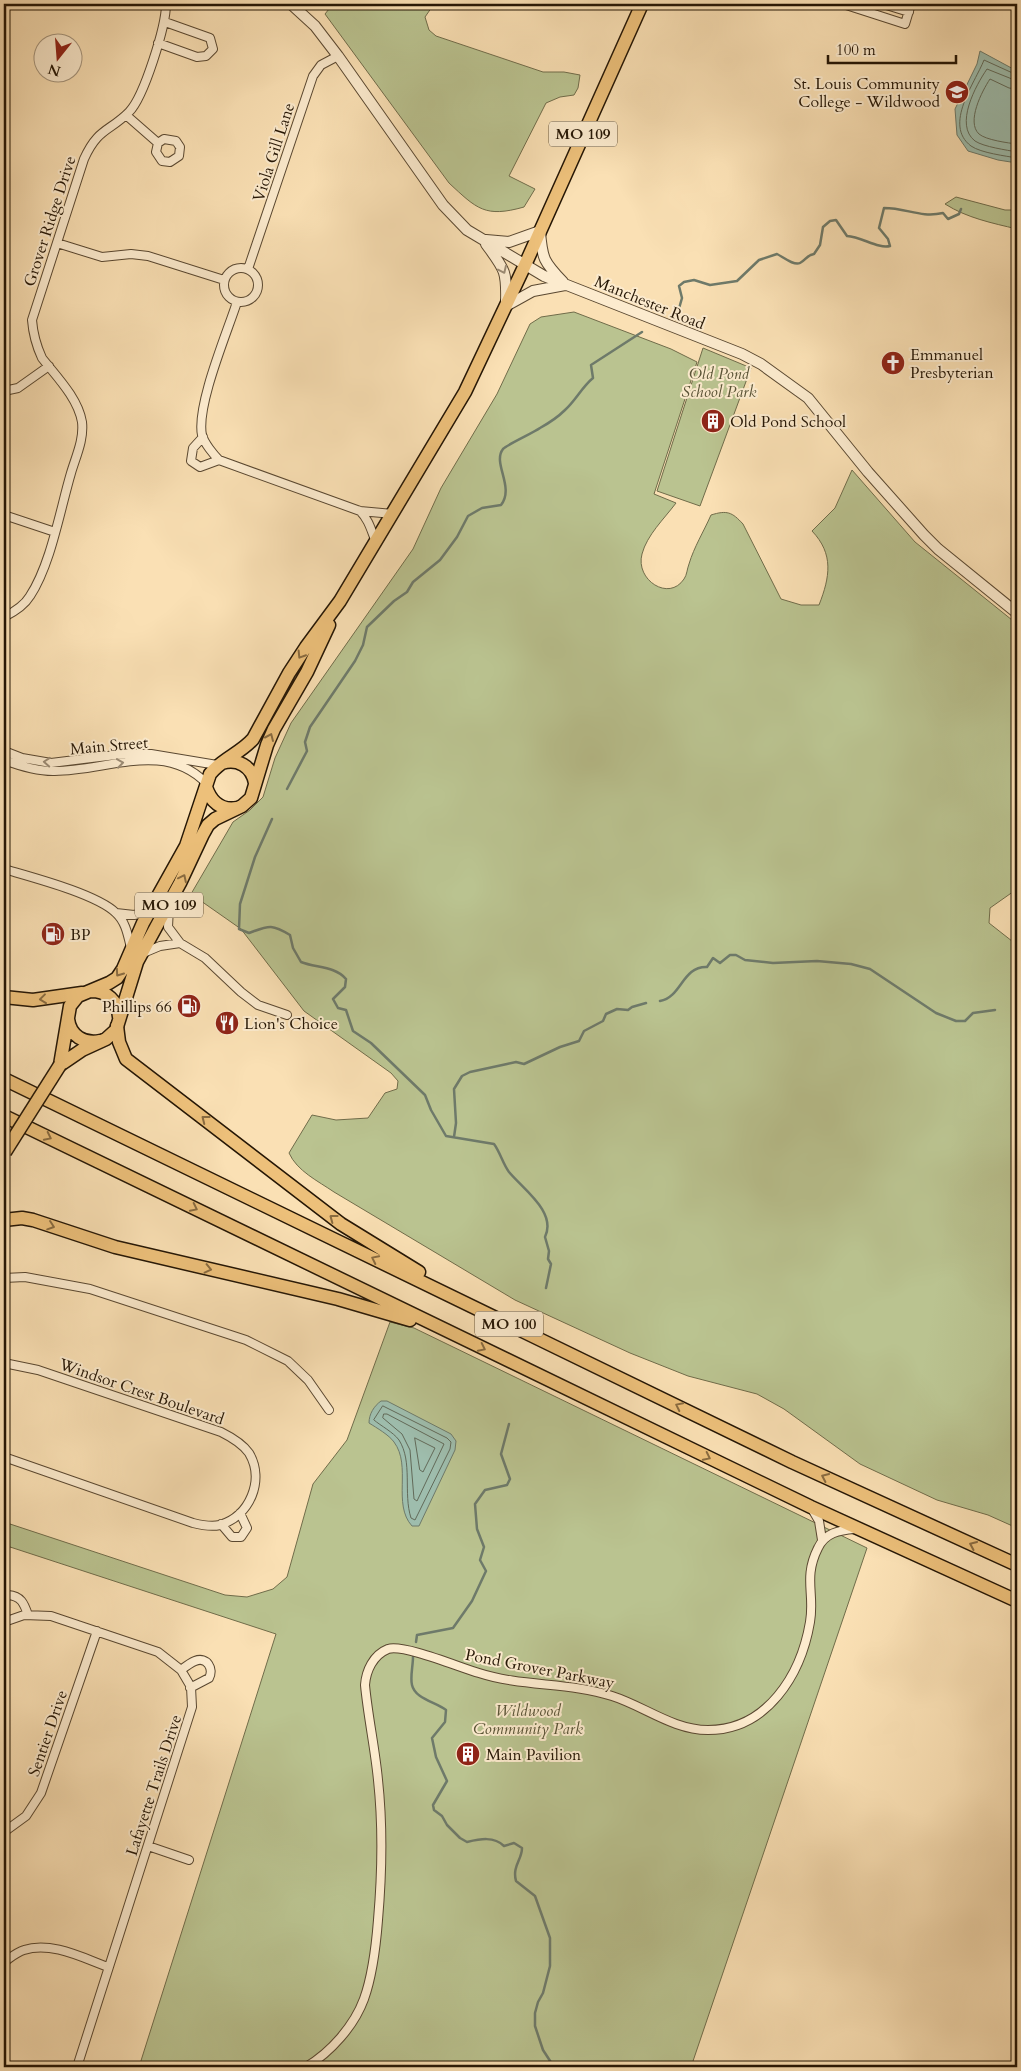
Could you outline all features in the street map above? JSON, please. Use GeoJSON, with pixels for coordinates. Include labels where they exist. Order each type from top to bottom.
{"type":"FeatureCollection","features":[{"type":"Feature","properties":{"kind":"main road","name":"MO 109"},"geometry":{"type":"LineString","coordinates":[[60,1065],[82,1050],[110,1036],[118,1022],[136,952],[149,912],[186,846],[210,774],[219,764],[248,745],[253,739],[298,660],[340,601],[465,392],[525,265],[642,4]]}},
{"type":"Feature","properties":{"kind":"main road","name":"MO 109"},"geometry":{"type":"LineString","coordinates":[[4,1155],[60,1065],[68,1014],[72,1002],[86,992],[117,978],[169,905],[208,825],[215,819],[239,808],[251,798],[262,757],[274,729],[307,672],[340,601]]}},
{"type":"Feature","properties":{"kind":"main road"},"geometry":{"type":"LineString","coordinates":[[219,764],[234,761],[241,764],[251,771],[255,783]]}},
{"type":"Feature","properties":{"kind":"main road"},"geometry":{"type":"LineString","coordinates":[[207,785],[210,797],[219,806],[230,809],[239,808]]}},
{"type":"Feature","properties":{"kind":"main road"},"geometry":{"type":"LineString","coordinates":[[4,997],[33,1000],[86,992],[104,993],[116,1005],[119,1042],[126,1059],[341,1224],[429,1278],[447,1293]]}},
{"type":"Feature","properties":{"kind":"main road"},"geometry":{"type":"LineString","coordinates":[[68,1014],[70,1027],[78,1037],[90,1042],[102,1041]]}},
{"type":"Feature","properties":{"kind":"main road","name":"MO 100"},"geometry":{"type":"LineString","coordinates":[[4,1079],[792,1462],[1017,1565]]}},
{"type":"Feature","properties":{"kind":"main road","name":"MO 100"},"geometry":{"type":"LineString","coordinates":[[4,1116],[811,1507],[1017,1601]]}},
{"type":"Feature","properties":{"kind":"main road"},"geometry":{"type":"LineString","coordinates":[[4,1220],[22,1218],[33,1220],[115,1247],[338,1299],[451,1333]]}},
{"type":"Feature","properties":{"kind":"street","name":"Grover Ridge Drive"},"geometry":{"type":"LineString","coordinates":[[4,617],[19,609],[32,595],[40,579],[62,514],[82,431],[79,410],[74,400],[38,350],[32,320],[89,148],[101,133],[126,115],[139,98],[165,22],[166,4]]}},
{"type":"Feature","properties":{"kind":"street","name":"Manchester Road"},"geometry":{"type":"LineString","coordinates":[[291,4],[315,26],[443,205],[467,230],[525,265],[566,285],[742,354],[780,376],[808,398],[819,410],[868,472],[938,549],[1017,614]]}},
{"type":"Feature","properties":{"kind":"street"},"geometry":{"type":"LineString","coordinates":[[843,4],[905,24],[911,4]]}},
{"type":"Feature","properties":{"kind":"street"},"geometry":{"type":"LineString","coordinates":[[883,4],[908,12]]}},
{"type":"Feature","properties":{"kind":"street"},"geometry":{"type":"LineString","coordinates":[[158,44],[197,57],[206,56],[213,49],[210,38],[165,22]]}},
{"type":"Feature","properties":{"kind":"street","name":"Viola Gill Lane"},"geometry":{"type":"LineString","coordinates":[[248,269],[313,76],[321,65],[338,56]]}},
{"type":"Feature","properties":{"kind":"street"},"geometry":{"type":"LineString","coordinates":[[126,115],[158,143]]}},
{"type":"Feature","properties":{"kind":"street"},"geometry":{"type":"LineString","coordinates":[[482,240],[509,242],[540,231],[541,254],[566,285]]}},
{"type":"Feature","properties":{"kind":"street"},"geometry":{"type":"LineString","coordinates":[[482,240],[504,270],[507,280],[506,306]]}},
{"type":"Feature","properties":{"kind":"street"},"geometry":{"type":"LineString","coordinates":[[56,243],[102,257],[131,254],[148,256],[224,280]]}},
{"type":"Feature","properties":{"kind":"street"},"geometry":{"type":"LineString","coordinates":[[233,269],[248,269],[256,277],[258,288],[256,293],[248,300],[237,302],[224,292],[224,280],[233,269]]}},
{"type":"Feature","properties":{"kind":"street"},"geometry":{"type":"LineString","coordinates":[[506,306],[532,291],[566,285]]}},
{"type":"Feature","properties":{"kind":"street"},"geometry":{"type":"LineString","coordinates":[[237,302],[201,416],[202,437],[219,460],[352,506],[366,516],[376,542]]}},
{"type":"Feature","properties":{"kind":"street"},"geometry":{"type":"LineString","coordinates":[[4,391],[18,388],[49,366]]}},
{"type":"Feature","properties":{"kind":"street"},"geometry":{"type":"LineString","coordinates":[[202,437],[193,448],[191,461],[200,467],[219,460]]}},
{"type":"Feature","properties":{"kind":"street"},"geometry":{"type":"LineString","coordinates":[[360,511],[393,514]]}},
{"type":"Feature","properties":{"kind":"street"},"geometry":{"type":"LineString","coordinates":[[4,515],[55,532]]}},
{"type":"Feature","properties":{"kind":"street","name":"Main Street"},"geometry":{"type":"LineString","coordinates":[[4,751],[22,758],[51,763],[110,756],[151,754],[219,764]]}},
{"type":"Feature","properties":{"kind":"street","name":"Main Street"},"geometry":{"type":"LineString","coordinates":[[4,760],[21,766],[53,771],[126,762],[167,761],[197,773],[207,785]]}},
{"type":"Feature","properties":{"kind":"street"},"geometry":{"type":"LineString","coordinates":[[4,869],[87,897],[116,913],[134,915],[149,912]]}},
{"type":"Feature","properties":{"kind":"street"},"geometry":{"type":"LineString","coordinates":[[169,905],[168,927],[180,943],[204,958],[240,992],[258,1005],[287,1015]]}},
{"type":"Feature","properties":{"kind":"street"},"geometry":{"type":"LineString","coordinates":[[116,913],[126,926],[136,952],[180,943]]}},
{"type":"Feature","properties":{"kind":"street"},"geometry":{"type":"LineString","coordinates":[[4,1277],[25,1276],[90,1289],[246,1340],[288,1361],[308,1380],[329,1410]]}},
{"type":"Feature","properties":{"kind":"street","name":"Windsor Crest Boulevard"},"geometry":{"type":"LineString","coordinates":[[4,1363],[38,1370],[221,1432],[232,1438],[248,1451],[256,1477],[251,1498],[240,1513],[221,1524]]}},
{"type":"Feature","properties":{"kind":"street"},"geometry":{"type":"LineString","coordinates":[[4,1458],[193,1523],[206,1526],[221,1524],[232,1537],[241,1537],[247,1528],[240,1513]]}},
{"type":"Feature","properties":{"kind":"street"},"geometry":{"type":"LineString","coordinates":[[811,1507],[819,1522],[822,1540],[840,1530],[857,1529]]}},
{"type":"Feature","properties":{"kind":"street","name":"Pond Grover Parkway"},"geometry":{"type":"LineString","coordinates":[[306,2067],[316,2061],[336,2042],[352,2022],[368,1988],[376,1944],[381,1886],[380,1802],[365,1685],[366,1676],[374,1660],[389,1649],[397,1649],[418,1653],[480,1674],[592,1690],[614,1696],[684,1727],[708,1730],[731,1727],[766,1709],[776,1700],[788,1684],[810,1622],[809,1574],[812,1561],[822,1540]]}},
{"type":"Feature","properties":{"kind":"street"},"geometry":{"type":"LineString","coordinates":[[4,1598],[8,1595],[22,1599],[28,1615]]}},
{"type":"Feature","properties":{"kind":"street","name":"Lafayette Trails Drive"},"geometry":{"type":"LineString","coordinates":[[5,1620],[28,1615],[51,1616],[158,1652],[181,1670],[190,1688],[192,1707],[76,2067]]}},
{"type":"Feature","properties":{"kind":"street","name":"Sentier Drive"},"geometry":{"type":"LineString","coordinates":[[4,1832],[26,1816],[41,1793],[97,1631]]}},
{"type":"Feature","properties":{"kind":"street"},"geometry":{"type":"LineString","coordinates":[[181,1670],[197,1660],[205,1661],[210,1667],[209,1678],[190,1688]]}},
{"type":"Feature","properties":{"kind":"street"},"geometry":{"type":"LineString","coordinates":[[148,1846],[189,1860]]}},
{"type":"Feature","properties":{"kind":"street"},"geometry":{"type":"LineString","coordinates":[[4,1962],[23,1950],[45,1948],[55,1949],[108,1967]]}},
{"type":"Feature","properties":{"kind":"green space"},"geometry":{"type":"Polygon","coordinates":[[[333,4],[434,4],[425,17],[429,30],[436,36],[543,72],[564,72],[580,75],[578,88],[574,95],[560,97],[546,103],[509,176],[535,189],[524,207],[500,212],[482,209],[449,183],[325,14],[333,4]]]}},
{"type":"Feature","properties":{"kind":"green space"},"geometry":{"type":"Polygon","coordinates":[[[956,197],[1005,210],[1017,210],[1017,229],[971,216],[945,204],[956,197]]]}},
{"type":"Feature","properties":{"kind":"green space"},"geometry":{"type":"Polygon","coordinates":[[[574,312],[671,349],[697,362],[654,494],[676,503],[652,534],[642,554],[641,563],[644,572],[655,585],[662,588],[678,586],[685,577],[694,551],[711,515],[725,512],[736,517],[743,524],[781,599],[801,605],[819,605],[826,585],[828,566],[824,548],[812,531],[835,508],[852,470],[915,542],[1017,624],[1017,889],[990,908],[989,923],[1017,945],[1017,1528],[988,1515],[937,1500],[860,1464],[784,1409],[757,1394],[688,1376],[630,1353],[515,1300],[308,1175],[297,1165],[289,1153],[312,1115],[336,1120],[368,1118],[385,1093],[397,1089],[398,1081],[391,1073],[304,1011],[241,929],[191,894],[233,822],[250,810],[263,797],[275,758],[291,723],[413,549],[441,488],[497,394],[530,324],[541,317],[574,312]]]}},
{"type":"Feature","properties":{"kind":"green space","name":"Old Pond School Park"},"geometry":{"type":"Polygon","coordinates":[[[703,348],[751,368],[700,506],[657,491],[703,348]]]}},
{"type":"Feature","properties":{"kind":"green space","name":"Wildwood Community Park"},"geometry":{"type":"Polygon","coordinates":[[[390,1322],[414,1328],[867,1548],[691,2067],[139,2067],[276,1634],[4,1545],[4,1522],[225,1595],[247,1597],[273,1589],[287,1577],[313,1484],[347,1440],[390,1322]]]}},
{"type":"Feature","properties":{"kind":"water"},"geometry":{"type":"Polygon","coordinates":[[[980,51],[1017,71],[1017,163],[998,160],[968,151],[957,135],[955,109],[977,64],[980,51]]]}},
{"type":"Feature","properties":{"kind":"water"},"geometry":{"type":"Polygon","coordinates":[[[381,1401],[387,1401],[451,1434],[456,1441],[455,1450],[419,1526],[412,1526],[406,1517],[403,1507],[402,1462],[399,1452],[389,1437],[369,1423],[372,1410],[381,1401]]]}},
{"type":"Feature","properties":{"kind":"waterway"},"geometry":{"type":"LineString","coordinates":[[676,319],[682,298],[679,286],[684,282],[694,280],[710,285],[737,281],[759,260],[777,254],[798,264],[814,254],[820,245],[823,227],[830,221],[836,220],[847,236],[890,246],[888,239],[879,228],[884,208],[900,209],[920,214],[943,213],[948,219],[959,214],[961,209]]}},
{"type":"Feature","properties":{"kind":"waterway"},"geometry":{"type":"LineString","coordinates":[[287,789],[307,751],[305,742],[310,727],[355,661],[363,645],[367,627],[394,601],[407,592],[413,582],[440,560],[457,537],[468,516],[482,508],[501,505],[506,491],[500,461],[503,449],[559,415],[593,378],[591,365],[642,332]]}},
{"type":"Feature","properties":{"kind":"waterway"},"geometry":{"type":"LineString","coordinates":[[272,819],[255,857],[240,904],[239,929],[249,933],[265,927],[274,927],[290,935],[293,948],[301,962],[331,969],[342,975],[346,979],[345,987],[333,999],[338,1008],[346,1010],[353,1031],[371,1043],[425,1095],[446,1136],[494,1144],[509,1172],[530,1193],[543,1210],[547,1228],[545,1237],[549,1251],[548,1259],[551,1264],[546,1288]]}},
{"type":"Feature","properties":{"kind":"waterway"},"geometry":{"type":"LineString","coordinates":[[660,1001],[673,994],[692,971],[707,967],[713,958],[720,963],[730,955],[736,955],[745,960],[773,963],[817,961],[851,964],[870,969],[936,1013],[956,1021],[965,1021],[973,1013],[995,1010]]}},
{"type":"Feature","properties":{"kind":"waterway"},"geometry":{"type":"LineString","coordinates":[[454,1137],[456,1123],[454,1089],[462,1076],[470,1072],[516,1062],[524,1064],[560,1047],[579,1041],[584,1031],[603,1021],[606,1014],[617,1009],[628,1010],[646,1003]]}},
{"type":"Feature","properties":{"kind":"waterway"},"geometry":{"type":"LineString","coordinates":[[416,1642],[417,1635],[453,1628],[472,1601],[486,1571],[480,1560],[484,1547],[477,1529],[475,1504],[485,1490],[507,1485],[510,1479],[501,1454],[509,1424]]}},
{"type":"Feature","properties":{"kind":"waterway"},"geometry":{"type":"LineString","coordinates":[[413,1657],[411,1679],[414,1690],[421,1697],[446,1710],[445,1722],[432,1738],[436,1757],[447,1781],[433,1805],[434,1810],[442,1816],[447,1825],[460,1838],[467,1842],[482,1839],[496,1841],[504,1846],[514,1843],[522,1848],[515,1871],[516,1881],[535,1896],[550,1938],[550,1966],[543,1993],[535,2013],[535,2026],[543,2050],[554,2067]]}},
{"type":"Feature","properties":{"kind":"place","name":"St. Louis Community College - Wildwood"},"geometry":{"type":"Point","coordinates":[957,92]}},
{"type":"Feature","properties":{"kind":"place","name":"Emmanuel Presbyterian"},"geometry":{"type":"Point","coordinates":[893,363]}},
{"type":"Feature","properties":{"kind":"place","name":"Old Pond School"},"geometry":{"type":"Point","coordinates":[713,421]}},
{"type":"Feature","properties":{"kind":"place","name":"BP"},"geometry":{"type":"Point","coordinates":[53,934]}},
{"type":"Feature","properties":{"kind":"place","name":"Phillips 66"},"geometry":{"type":"Point","coordinates":[189,1006]}},
{"type":"Feature","properties":{"kind":"place","name":"Lion's Choice"},"geometry":{"type":"Point","coordinates":[227,1023]}},
{"type":"Feature","properties":{"kind":"place","name":"Main Pavilion"},"geometry":{"type":"Point","coordinates":[468,1754]}}]}
